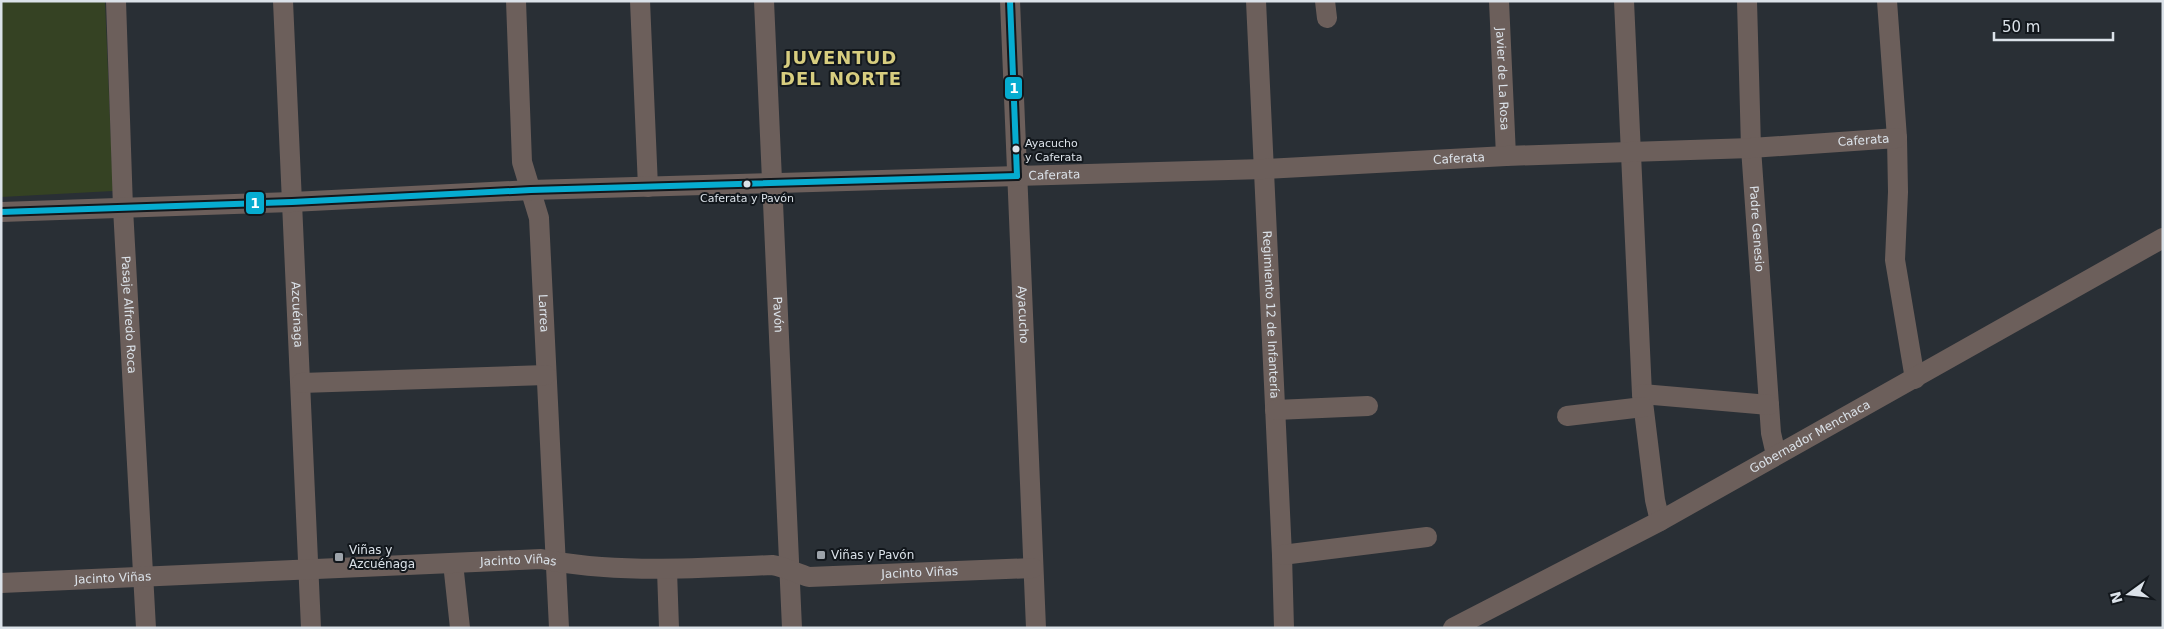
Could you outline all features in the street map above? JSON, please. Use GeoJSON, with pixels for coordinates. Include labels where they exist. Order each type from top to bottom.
{"type":"FeatureCollection","features":[{"type":"Feature","properties":{"kind":"street","name":"Pasaje Alfredo Roca"},"geometry":{"type":"LineString","coordinates":[[116,1],[123,208],[146,628]]}},
{"type":"Feature","properties":{"kind":"street","name":"Azcuénaga"},"geometry":{"type":"LineString","coordinates":[[283,1],[311,628]]}},
{"type":"Feature","properties":{"kind":"street","name":"Larrea"},"geometry":{"type":"LineString","coordinates":[[516,1],[522,162],[539,218],[559,628]]}},
{"type":"Feature","properties":{"kind":"street"},"geometry":{"type":"LineString","coordinates":[[640,1],[648,187]]}},
{"type":"Feature","properties":{"kind":"street","name":"Pavón"},"geometry":{"type":"LineString","coordinates":[[764,1],[792,628]]}},
{"type":"Feature","properties":{"kind":"street","name":"Ayacucho"},"geometry":{"type":"LineString","coordinates":[[1010,1],[1036,628]]}},
{"type":"Feature","properties":{"kind":"street","name":"Regimiento 12 de Infantería"},"geometry":{"type":"LineString","coordinates":[[1256,1],[1284,628]]}},
{"type":"Feature","properties":{"kind":"street","name":"Javier de La Rosa"},"geometry":{"type":"LineString","coordinates":[[1499,1],[1506,156]]}},
{"type":"Feature","properties":{"kind":"street"},"geometry":{"type":"LineString","coordinates":[[1624,1],[1643,401],[1654,500],[1660,521]]}},
{"type":"Feature","properties":{"kind":"street","name":"Padre Genesio"},"geometry":{"type":"LineString","coordinates":[[1746,1],[1751,148],[1770,433],[1776,455]]}},
{"type":"Feature","properties":{"kind":"street"},"geometry":{"type":"LineString","coordinates":[[1887,1],[1897,138],[1898,192],[1895,260],[1915,379]]}},
{"type":"Feature","properties":{"kind":"street","name":"Caferata"},"geometry":{"type":"LineString","coordinates":[[1,212],[292,202],[531,190],[1264,169],[1506,156],[1751,148],[1897,138]]}},
{"type":"Feature","properties":{"kind":"street","name":"Gobernador Menchaca"},"geometry":{"type":"LineString","coordinates":[[1453,628],[1660,521],[2163,238]]}},
{"type":"Feature","properties":{"kind":"street"},"geometry":{"type":"LineString","coordinates":[[301,383],[546,375]]}},
{"type":"Feature","properties":{"kind":"street"},"geometry":{"type":"LineString","coordinates":[[1566,416],[1643,401],[1769,405]]}},
{"type":"Feature","properties":{"kind":"street"},"geometry":{"type":"LineString","coordinates":[[1275,410],[1368,406]]}},
{"type":"Feature","properties":{"kind":"street"},"geometry":{"type":"LineString","coordinates":[[1282,555],[1427,537]]}},
{"type":"Feature","properties":{"kind":"street","name":"Jacinto Viñas"},"geometry":{"type":"LineString","coordinates":[[1,583],[542,559],[593,566],[666,570],[772,565],[781,566],[790,572],[827,577],[1033,568]]}},
{"type":"Feature","properties":{"kind":"street"},"geometry":{"type":"LineString","coordinates":[[454,563],[460,628]]}},
{"type":"Feature","properties":{"kind":"street"},"geometry":{"type":"LineString","coordinates":[[666,570],[669,628]]}},
{"type":"Feature","properties":{"kind":"green space"},"geometry":{"type":"Polygon","coordinates":[[[1,1],[105,1],[113,191],[1,197],[1,1]]]}},
{"type":"Feature","properties":{"kind":"transit line","name":"1"},"geometry":{"type":"LineString","coordinates":[[1010,1],[1017,176]]}},
{"type":"Feature","properties":{"kind":"transit line","name":"1"},"geometry":{"type":"LineString","coordinates":[[1,212],[292,202],[531,190],[1017,176]]}},
{"type":"Feature","properties":{"kind":"place","name":"Ayacucho y Caferata"},"geometry":{"type":"Point","coordinates":[1016,149]}},
{"type":"Feature","properties":{"kind":"place","name":"Caferata y Pavón"},"geometry":{"type":"Point","coordinates":[747,184]}},
{"type":"Feature","properties":{"kind":"place","name":"Viñas y Pavón"},"geometry":{"type":"Point","coordinates":[821,555]}},
{"type":"Feature","properties":{"kind":"place","name":"Viñas y Azcuénaga"},"geometry":{"type":"Point","coordinates":[339,557]}},
{"type":"Feature","properties":{"kind":"district","name":"JUVENTUD DEL NORTE"},"geometry":{"type":"Point","coordinates":[841,68]}}]}
